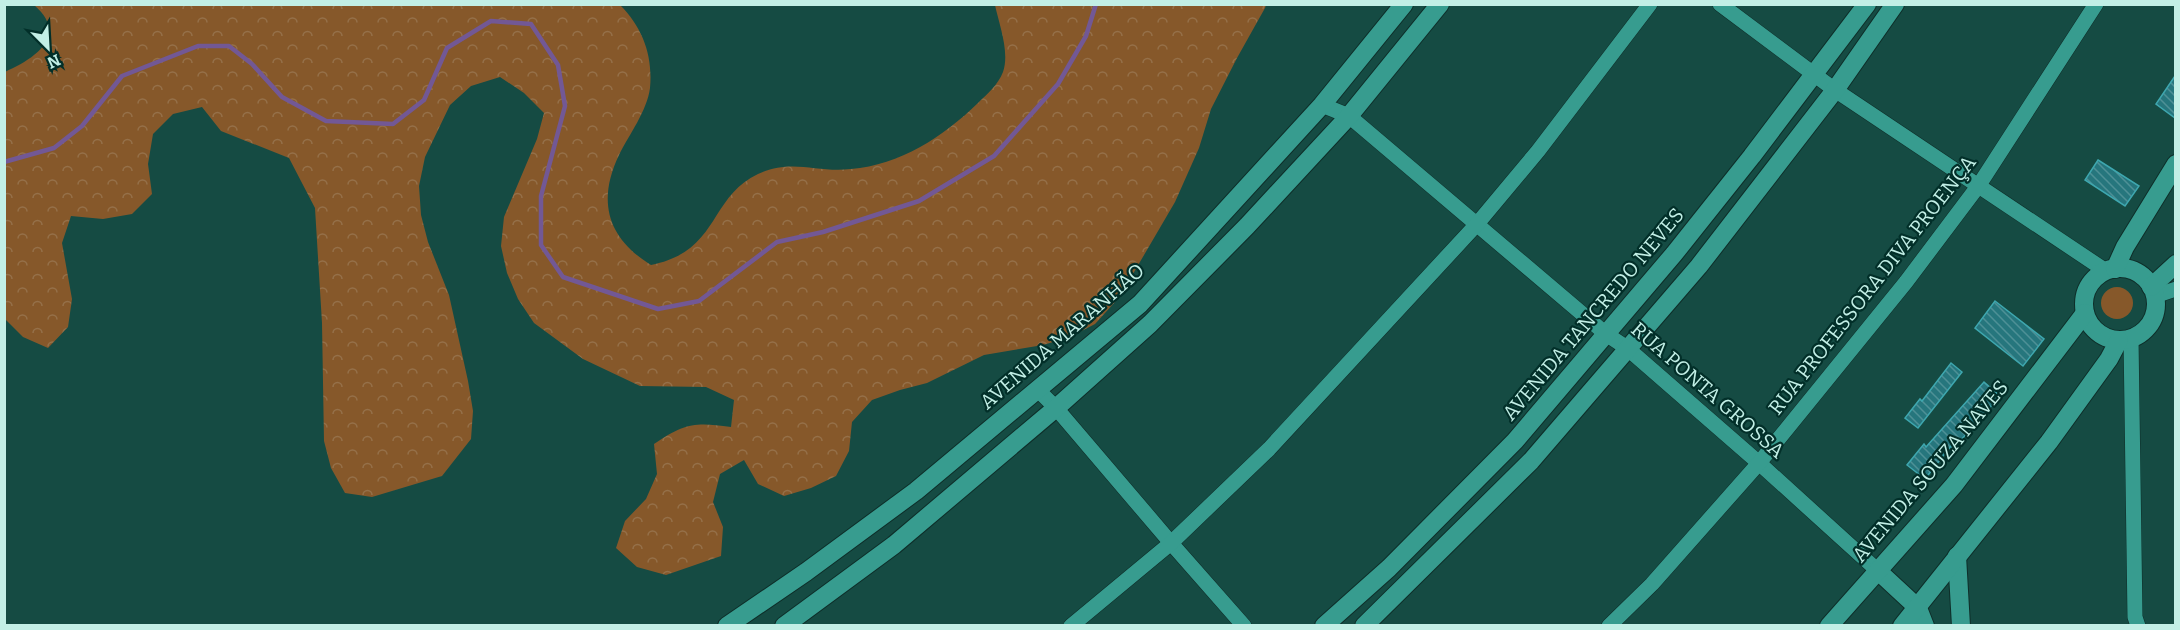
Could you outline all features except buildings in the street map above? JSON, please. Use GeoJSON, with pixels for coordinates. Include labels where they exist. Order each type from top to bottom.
{"type":"FeatureCollection","features":[{"type":"Feature","properties":{"kind":"street","name":"AVENIDA MARANHÃO"},"geometry":{"type":"LineString","coordinates":[[727,626],[807,572],[916,491],[1140,304],[1322,105],[1404,4]]}},
{"type":"Feature","properties":{"kind":"street"},"geometry":{"type":"LineString","coordinates":[[784,626],[894,545],[1056,408],[1150,324],[1247,226],[1349,116],[1440,4]]}},
{"type":"Feature","properties":{"kind":"street"},"geometry":{"type":"LineString","coordinates":[[1071,626],[1171,543],[1269,449],[1477,224],[1538,151],[1650,4]]}},
{"type":"Feature","properties":{"kind":"street"},"geometry":{"type":"LineString","coordinates":[[1720,4],[1836,90],[2108,269],[2127,269],[2138,273],[2153,292],[2155,306],[2149,324],[2141,333],[2125,339],[2108,338],[2097,333],[2085,314],[2084,302],[2088,287],[2093,280],[2108,269],[2125,247],[2175,164]]}},
{"type":"Feature","properties":{"kind":"street","name":"AVENIDA TANCREDO NEVES"},"geometry":{"type":"LineString","coordinates":[[1324,626],[1389,568],[1515,441],[1674,254],[1867,4]]}},
{"type":"Feature","properties":{"kind":"street"},"geometry":{"type":"LineString","coordinates":[[1364,626],[1531,461],[1699,266],[1836,90],[1895,4]]}},
{"type":"Feature","properties":{"kind":"street","name":"RUA PROFESSORA DIVA PROENÇA"},"geometry":{"type":"LineString","coordinates":[[1609,626],[1652,584],[1759,463],[1906,282],[1979,185],[2096,4]]}},
{"type":"Feature","properties":{"kind":"street","name":"RUA PONTA GROSSA"},"geometry":{"type":"LineString","coordinates":[[1322,105],[1349,116],[1606,334],[1627,348],[1759,463],[1918,608]]}},
{"type":"Feature","properties":{"kind":"street"},"geometry":{"type":"LineString","coordinates":[[2153,292],[2175,264]]}},
{"type":"Feature","properties":{"kind":"street"},"geometry":{"type":"LineString","coordinates":[[2153,292],[2175,289]]}},
{"type":"Feature","properties":{"kind":"street","name":"AVENIDA SOUZA NAVES"},"geometry":{"type":"LineString","coordinates":[[1829,626],[1954,485],[2085,314]]}},
{"type":"Feature","properties":{"kind":"street"},"geometry":{"type":"LineString","coordinates":[[1902,626],[2049,442],[2125,339]]}},
{"type":"Feature","properties":{"kind":"street"},"geometry":{"type":"LineString","coordinates":[[2125,339],[2136,621]]}},
{"type":"Feature","properties":{"kind":"street"},"geometry":{"type":"LineString","coordinates":[[1037,389],[1056,408],[1244,626]]}},
{"type":"Feature","properties":{"kind":"street"},"geometry":{"type":"LineString","coordinates":[[1957,556],[1961,626]]}},
{"type":"Feature","properties":{"kind":"street"},"geometry":{"type":"LineString","coordinates":[[1918,608],[1926,626]]}},
{"type":"Feature","properties":{"kind":"green space"},"geometry":{"type":"Polygon","coordinates":[[[34,5],[620,5],[635,23],[645,43],[651,76],[648,97],[642,114],[612,172],[608,203],[610,217],[624,243],[651,265],[673,258],[690,248],[702,236],[730,196],[742,184],[758,174],[782,167],[838,170],[887,162],[920,147],[950,127],[989,93],[1003,72],[1005,47],[995,5],[1266,5],[1211,109],[1199,148],[1175,202],[1115,302],[1095,324],[1070,337],[1043,345],[984,355],[927,383],[872,400],[852,422],[849,451],[836,476],[811,488],[784,496],[758,484],[744,460],[720,474],[713,502],[723,527],[721,556],[666,575],[637,567],[616,548],[625,521],[646,499],[657,474],[654,444],[682,428],[691,426],[731,427],[734,400],[706,387],[640,386],[583,359],[534,323],[518,299],[507,273],[501,246],[504,217],[537,139],[544,113],[524,93],[500,77],[471,86],[450,105],[425,157],[419,186],[421,215],[428,242],[449,295],[468,381],[473,411],[471,439],[442,476],[372,497],[345,493],[331,468],[324,441],[322,323],[315,208],[289,158],[221,131],[202,107],[173,114],[153,134],[148,164],[152,194],[132,214],[103,219],[71,216],[62,243],[72,299],[68,327],[48,348],[23,337],[5,319],[5,72],[36,53],[44,45],[48,36],[49,27],[44,16],[34,5]]]}},
{"type":"Feature","properties":{"kind":"green space"},"geometry":{"type":"Polygon","coordinates":[[[2117,287],[2128,292],[2133,303],[2128,314],[2117,319],[2106,314],[2101,303],[2106,292],[2117,287]]]}},
{"type":"Feature","properties":{"kind":"waterway"},"geometry":{"type":"LineString","coordinates":[[4,162],[54,148],[82,126],[122,76],[198,46],[229,46],[252,64],[282,97],[326,121],[393,124],[424,100],[447,48],[491,21],[531,24],[558,65],[565,106],[541,196],[541,245],[563,277],[658,309],[699,301],[777,242],[823,232],[919,201],[994,156],[1058,84],[1086,36],[1096,4]]}}]}
